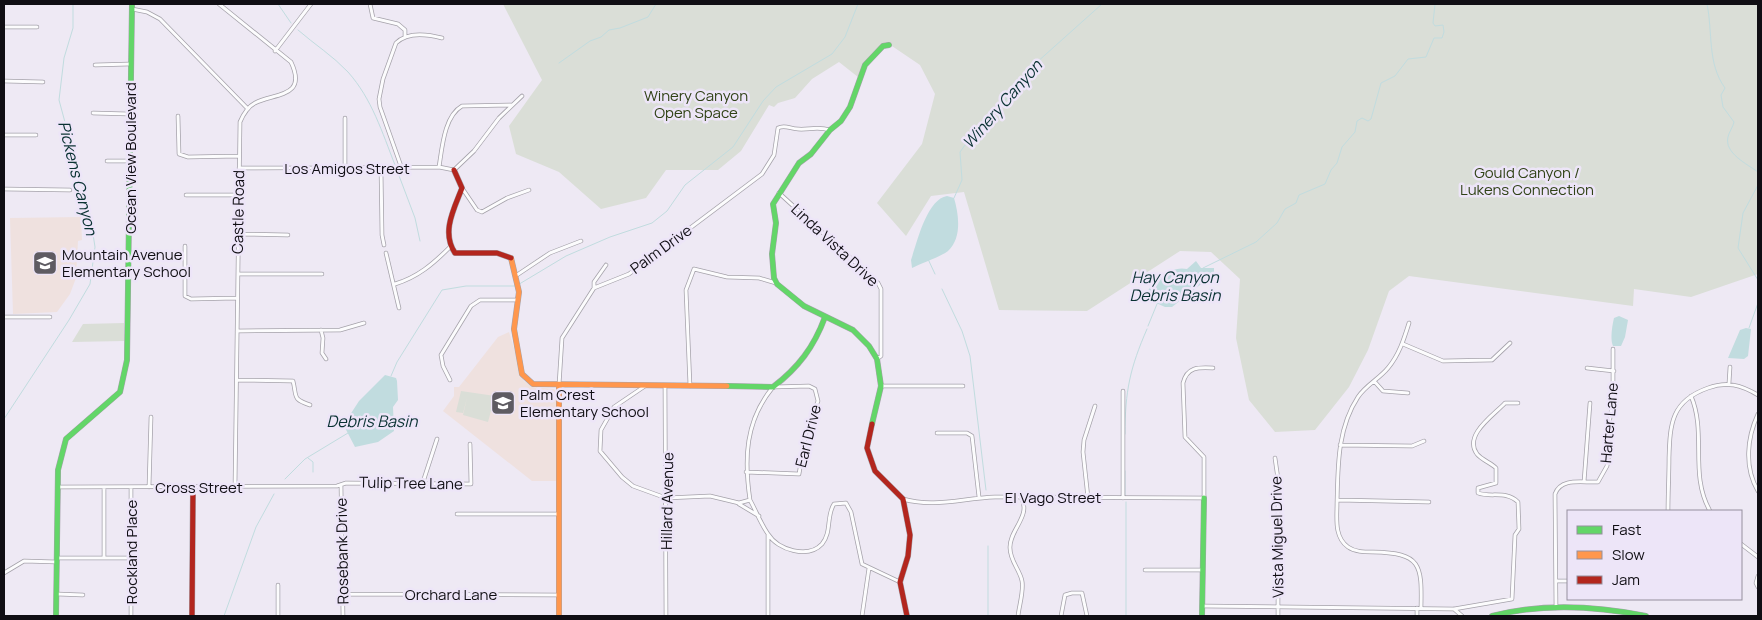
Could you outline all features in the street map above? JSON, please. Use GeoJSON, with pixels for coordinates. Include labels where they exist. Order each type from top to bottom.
{"type":"FeatureCollection","features":[{"type":"Feature","properties":{"kind":"street"},"geometry":{"type":"LineString","coordinates":[[132,6],[160,18],[248,109],[254,104],[283,96],[294,82],[295,72],[291,62],[219,4]]}},
{"type":"Feature","properties":{"kind":"street"},"geometry":{"type":"LineString","coordinates":[[275,51],[311,4]]}},
{"type":"Feature","properties":{"kind":"street"},"geometry":{"type":"LineString","coordinates":[[370,4],[373,18],[398,24],[405,30],[405,36]]}},
{"type":"Feature","properties":{"kind":"street","name":"Ocean View Boulevard"},"geometry":{"type":"LineString","coordinates":[[56,616],[58,487],[61,453],[66,439],[89,417],[116,397],[120,392],[126,373],[129,330],[129,114],[132,6]]}},
{"type":"Feature","properties":{"kind":"street"},"geometry":{"type":"LineString","coordinates":[[4,27],[37,28]]}},
{"type":"Feature","properties":{"kind":"street"},"geometry":{"type":"LineString","coordinates":[[402,168],[380,107],[379,98],[383,79],[396,43],[405,36],[442,38]]}},
{"type":"Feature","properties":{"kind":"street"},"geometry":{"type":"LineString","coordinates":[[777,284],[774,278],[772,254],[776,222],[772,210],[779,193],[799,163],[819,147],[830,130],[841,121],[850,107],[865,65],[882,46],[889,45]]}},
{"type":"Feature","properties":{"kind":"street"},"geometry":{"type":"LineString","coordinates":[[95,65],[130,64]]}},
{"type":"Feature","properties":{"kind":"street"},"geometry":{"type":"LineString","coordinates":[[4,81],[43,82]]}},
{"type":"Feature","properties":{"kind":"street"},"geometry":{"type":"LineString","coordinates":[[522,96],[474,151],[454,170],[462,188],[477,210],[482,212],[507,198],[529,190]]}},
{"type":"Feature","properties":{"kind":"street"},"geometry":{"type":"LineString","coordinates":[[439,167],[442,146],[455,110],[462,106],[492,104],[506,106],[514,103]]}},
{"type":"Feature","properties":{"kind":"street","name":"Castle Road"},"geometry":{"type":"LineString","coordinates":[[235,487],[238,156],[240,122],[248,109]]}},
{"type":"Feature","properties":{"kind":"street"},"geometry":{"type":"LineString","coordinates":[[93,113],[129,114]]}},
{"type":"Feature","properties":{"kind":"street"},"geometry":{"type":"LineString","coordinates":[[178,116],[179,154],[188,157],[238,156]]}},
{"type":"Feature","properties":{"kind":"street"},"geometry":{"type":"LineString","coordinates":[[345,118],[345,168]]}},
{"type":"Feature","properties":{"kind":"street","name":"Palm Drive"},"geometry":{"type":"LineString","coordinates":[[594,288],[629,274],[762,174],[774,155],[778,128],[788,126],[798,129],[819,126],[830,130]]}},
{"type":"Feature","properties":{"kind":"street"},"geometry":{"type":"LineString","coordinates":[[4,135],[36,135]]}},
{"type":"Feature","properties":{"kind":"street"},"geometry":{"type":"LineString","coordinates":[[107,161],[129,161]]}},
{"type":"Feature","properties":{"kind":"street","name":"Los Amigos Street"},"geometry":{"type":"LineString","coordinates":[[239,168],[439,167],[454,170]]}},
{"type":"Feature","properties":{"kind":"street"},"geometry":{"type":"LineString","coordinates":[[381,168],[382,236],[384,245]]}},
{"type":"Feature","properties":{"kind":"street"},"geometry":{"type":"LineString","coordinates":[[462,188],[447,236],[450,247],[455,253],[502,252],[511,256],[519,292],[514,325],[524,378],[538,385],[774,387]]}},
{"type":"Feature","properties":{"kind":"street"},"geometry":{"type":"LineString","coordinates":[[4,189],[70,190]]}},
{"type":"Feature","properties":{"kind":"street","name":"Linda Vista Drive"},"geometry":{"type":"LineString","coordinates":[[779,193],[878,283],[881,289],[882,343],[881,356],[876,359]]}},
{"type":"Feature","properties":{"kind":"street"},"geometry":{"type":"LineString","coordinates":[[186,195],[237,195]]}},
{"type":"Feature","properties":{"kind":"street"},"geometry":{"type":"LineString","coordinates":[[237,234],[288,235]]}},
{"type":"Feature","properties":{"kind":"street"},"geometry":{"type":"LineString","coordinates":[[517,278],[550,253],[581,241]]}},
{"type":"Feature","properties":{"kind":"street"},"geometry":{"type":"LineString","coordinates":[[185,246],[185,296],[192,299],[237,298]]}},
{"type":"Feature","properties":{"kind":"street"},"geometry":{"type":"LineString","coordinates":[[395,284],[411,279],[432,265],[450,247]]}},
{"type":"Feature","properties":{"kind":"street"},"geometry":{"type":"LineString","coordinates":[[386,253],[395,284],[399,308]]}},
{"type":"Feature","properties":{"kind":"street"},"geometry":{"type":"LineString","coordinates":[[559,616],[559,385],[562,338],[594,288],[594,282],[606,265]]}},
{"type":"Feature","properties":{"kind":"street"},"geometry":{"type":"LineString","coordinates":[[690,386],[686,290],[694,269],[727,277],[759,278],[777,284],[804,306],[854,330],[869,346],[876,359],[881,386],[867,448],[875,471],[903,499],[910,535],[908,556],[900,582],[907,616]]}},
{"type":"Feature","properties":{"kind":"street"},"geometry":{"type":"LineString","coordinates":[[238,274],[322,274]]}},
{"type":"Feature","properties":{"kind":"street"},"geometry":{"type":"LineString","coordinates":[[450,380],[443,366],[442,355],[471,306],[480,300],[518,300]]}},
{"type":"Feature","properties":{"kind":"street"},"geometry":{"type":"LineString","coordinates":[[768,616],[768,535],[750,500],[746,457],[750,432],[758,410],[774,387],[799,366],[808,355],[825,316]]}},
{"type":"Feature","properties":{"kind":"street"},"geometry":{"type":"LineString","coordinates":[[4,317],[50,317]]}},
{"type":"Feature","properties":{"kind":"street"},"geometry":{"type":"LineString","coordinates":[[237,331],[340,330],[364,323]]}},
{"type":"Feature","properties":{"kind":"street"},"geometry":{"type":"LineString","coordinates":[[1409,323],[1403,344],[1388,368],[1357,398],[1340,445],[1338,532],[1348,547],[1361,552],[1401,553],[1415,563],[1421,574],[1417,616]]}},
{"type":"Feature","properties":{"kind":"street"},"geometry":{"type":"LineString","coordinates":[[321,330],[323,338],[322,352],[326,359]]}},
{"type":"Feature","properties":{"kind":"street"},"geometry":{"type":"LineString","coordinates":[[1403,344],[1443,361],[1457,361],[1492,360],[1510,343]]}},
{"type":"Feature","properties":{"kind":"street","name":"Harter Lane"},"geometry":{"type":"LineString","coordinates":[[1556,609],[1556,494],[1560,485],[1598,482],[1607,466],[1610,442],[1608,429],[1613,400],[1613,349]]}},
{"type":"Feature","properties":{"kind":"street"},"geometry":{"type":"LineString","coordinates":[[1729,383],[1730,366]]}},
{"type":"Feature","properties":{"kind":"street"},"geometry":{"type":"LineString","coordinates":[[1202,616],[1204,457],[1187,440],[1184,427],[1183,384],[1188,372],[1199,367],[1213,368]]}},
{"type":"Feature","properties":{"kind":"street"},"geometry":{"type":"LineString","coordinates":[[1586,368],[1614,371]]}},
{"type":"Feature","properties":{"kind":"street"},"geometry":{"type":"LineString","coordinates":[[237,380],[293,381],[295,396],[298,401],[310,405]]}},
{"type":"Feature","properties":{"kind":"street"},"geometry":{"type":"LineString","coordinates":[[1374,381],[1383,391],[1408,393]]}},
{"type":"Feature","properties":{"kind":"street"},"geometry":{"type":"LineString","coordinates":[[1668,510],[1671,420],[1679,406],[1691,396],[1714,386],[1729,383],[1739,385],[1758,395]]}},
{"type":"Feature","properties":{"kind":"street"},"geometry":{"type":"LineString","coordinates":[[647,385],[614,407],[601,430],[600,451],[633,486],[666,498],[710,496],[738,503],[760,517]]}},
{"type":"Feature","properties":{"kind":"street","name":"Hillard Avenue"},"geometry":{"type":"LineString","coordinates":[[666,386],[666,616]]}},
{"type":"Feature","properties":{"kind":"street","name":"Earl Drive"},"geometry":{"type":"LineString","coordinates":[[746,472],[799,474],[806,434],[818,396],[815,389],[809,386],[774,387]]}},
{"type":"Feature","properties":{"kind":"street"},"geometry":{"type":"LineString","coordinates":[[881,386],[963,386]]}},
{"type":"Feature","properties":{"kind":"street"},"geometry":{"type":"LineString","coordinates":[[1123,391],[1123,498]]}},
{"type":"Feature","properties":{"kind":"street"},"geometry":{"type":"LineString","coordinates":[[1691,396],[1698,416],[1698,472],[1704,500],[1709,510]]}},
{"type":"Feature","properties":{"kind":"street"},"geometry":{"type":"LineString","coordinates":[[1202,606],[1454,609],[1512,599],[1515,535],[1518,529],[1518,502],[1514,498],[1498,493],[1478,493],[1478,488],[1496,483],[1496,468],[1481,458],[1474,448],[1475,436],[1480,426],[1492,418],[1505,403],[1518,403]]}},
{"type":"Feature","properties":{"kind":"street"},"geometry":{"type":"LineString","coordinates":[[1584,482],[1590,404]]}},
{"type":"Feature","properties":{"kind":"street"},"geometry":{"type":"LineString","coordinates":[[1088,498],[1083,452],[1084,440],[1095,406]]}},
{"type":"Feature","properties":{"kind":"street"},"geometry":{"type":"LineString","coordinates":[[1758,414],[1751,430],[1748,450],[1753,480],[1758,491]]}},
{"type":"Feature","properties":{"kind":"street"},"geometry":{"type":"LineString","coordinates":[[150,487],[151,417]]}},
{"type":"Feature","properties":{"kind":"street"},"geometry":{"type":"LineString","coordinates":[[937,433],[967,433],[972,436],[979,497]]}},
{"type":"Feature","properties":{"kind":"street"},"geometry":{"type":"LineString","coordinates":[[424,482],[437,439]]}},
{"type":"Feature","properties":{"kind":"street"},"geometry":{"type":"LineString","coordinates":[[1340,445],[1412,446],[1424,441]]}},
{"type":"Feature","properties":{"kind":"street","name":"Tulip Tree Lane"},"geometry":{"type":"LineString","coordinates":[[341,485],[346,483],[424,482],[471,484],[470,444]]}},
{"type":"Feature","properties":{"kind":"street","name":"Vista Miguel Drive"},"geometry":{"type":"LineString","coordinates":[[1275,458],[1278,479],[1278,616]]}},
{"type":"Feature","properties":{"kind":"street","name":"Cross Street"},"geometry":{"type":"LineString","coordinates":[[58,487],[131,488],[341,485]]}},
{"type":"Feature","properties":{"kind":"street","name":"Rosebank Drive"},"geometry":{"type":"LineString","coordinates":[[341,485],[343,616]]}},
{"type":"Feature","properties":{"kind":"street"},"geometry":{"type":"LineString","coordinates":[[192,616],[193,487]]}},
{"type":"Feature","properties":{"kind":"street"},"geometry":{"type":"LineString","coordinates":[[104,488],[104,558]]}},
{"type":"Feature","properties":{"kind":"street","name":"Rockland Place"},"geometry":{"type":"LineString","coordinates":[[131,488],[131,616]]}},
{"type":"Feature","properties":{"kind":"street","name":"El Vago Street"},"geometry":{"type":"LineString","coordinates":[[903,499],[918,503],[939,504],[979,497],[1204,498]]}},
{"type":"Feature","properties":{"kind":"street"},"geometry":{"type":"LineString","coordinates":[[1018,616],[1022,581],[1013,564],[1009,546],[1025,510],[1025,503],[1021,497]]}},
{"type":"Feature","properties":{"kind":"street"},"geometry":{"type":"LineString","coordinates":[[738,503],[750,500]]}},
{"type":"Feature","properties":{"kind":"street"},"geometry":{"type":"LineString","coordinates":[[1338,500],[1429,502]]}},
{"type":"Feature","properties":{"kind":"street"},"geometry":{"type":"LineString","coordinates":[[768,535],[789,549],[810,552],[822,544],[826,536],[830,510],[834,504],[846,503],[851,512],[861,561],[869,568],[900,582]]}},
{"type":"Feature","properties":{"kind":"street"},"geometry":{"type":"LineString","coordinates":[[457,514],[559,514]]}},
{"type":"Feature","properties":{"kind":"street"},"geometry":{"type":"LineString","coordinates":[[1742,545],[1758,557]]}},
{"type":"Feature","properties":{"kind":"street"},"geometry":{"type":"LineString","coordinates":[[4,573],[24,561],[131,558]]}},
{"type":"Feature","properties":{"kind":"street"},"geometry":{"type":"LineString","coordinates":[[862,616],[869,568]]}},
{"type":"Feature","properties":{"kind":"street"},"geometry":{"type":"LineString","coordinates":[[1145,570],[1202,570]]}},
{"type":"Feature","properties":{"kind":"street"},"geometry":{"type":"LineString","coordinates":[[1758,576],[1756,583],[1758,587]]}},
{"type":"Feature","properties":{"kind":"street"},"geometry":{"type":"LineString","coordinates":[[1556,581],[1567,581]]}},
{"type":"Feature","properties":{"kind":"street"},"geometry":{"type":"LineString","coordinates":[[278,584],[278,616]]}},
{"type":"Feature","properties":{"kind":"street"},"geometry":{"type":"LineString","coordinates":[[1061,616],[1065,595],[1082,593],[1087,616]]}},
{"type":"Feature","properties":{"kind":"street"},"geometry":{"type":"LineString","coordinates":[[57,594],[83,595]]}},
{"type":"Feature","properties":{"kind":"street","name":"Orchard Lane"},"geometry":{"type":"LineString","coordinates":[[343,594],[559,595]]}},
{"type":"Feature","properties":{"kind":"street"},"geometry":{"type":"LineString","coordinates":[[1454,609],[1462,616]]}},
{"type":"Feature","properties":{"kind":"street"},"geometry":{"type":"LineString","coordinates":[[1492,616],[1514,611],[1556,609],[1617,611],[1643,616]]}},
{"type":"Feature","properties":{"kind":"shaded area","name":"Mountain Avenue Elementary School"},"geometry":{"type":"Polygon","coordinates":[[[81,217],[82,240],[78,241],[76,278],[70,294],[57,312],[13,314],[10,218],[81,217]]]}},
{"type":"Feature","properties":{"kind":"shaded area","name":"Palm Crest Elementary School"},"geometry":{"type":"Polygon","coordinates":[[[509,332],[524,381],[533,387],[554,389],[557,394],[556,481],[532,481],[443,411],[454,396],[454,387],[459,387],[498,337],[509,332]]]}},
{"type":"Feature","properties":{"kind":"green space"},"geometry":{"type":"Polygon","coordinates":[[[503,4],[1758,4],[1758,274],[1691,297],[1634,289],[1633,306],[1409,276],[1389,291],[1368,350],[1349,387],[1315,430],[1275,432],[1249,400],[1236,338],[1240,279],[1211,252],[1180,251],[1087,311],[999,310],[964,192],[931,196],[906,236],[877,203],[922,144],[935,94],[920,65],[889,44],[882,46],[858,77],[839,62],[812,79],[795,98],[778,103],[774,107],[769,105],[741,151],[718,170],[666,170],[646,198],[601,209],[559,172],[516,154],[509,126],[542,80],[503,4]]]}},
{"type":"Feature","properties":{"kind":"green space"},"geometry":{"type":"Polygon","coordinates":[[[124,323],[124,341],[72,342],[83,324],[124,323]]]}},
{"type":"Feature","properties":{"kind":"green space"},"geometry":{"type":"Polygon","coordinates":[[[461,391],[495,396],[488,422],[463,415],[467,398],[463,413],[456,412],[461,391]]]}},
{"type":"Feature","properties":{"kind":"water"},"geometry":{"type":"Polygon","coordinates":[[[947,196],[954,198],[957,212],[956,240],[946,253],[912,268],[911,260],[928,213],[940,199],[947,196]]]}},
{"type":"Feature","properties":{"kind":"water","name":"Hay Canyon Debris Basin"},"geometry":{"type":"Polygon","coordinates":[[[1196,261],[1201,268],[1214,268],[1214,274],[1172,307],[1165,307],[1145,298],[1151,286],[1162,276],[1181,268],[1187,269],[1196,261]]]}},
{"type":"Feature","properties":{"kind":"water"},"geometry":{"type":"Polygon","coordinates":[[[1619,316],[1628,320],[1625,337],[1621,346],[1613,346],[1611,337],[1613,321],[1614,318],[1619,316]]]}},
{"type":"Feature","properties":{"kind":"water"},"geometry":{"type":"Polygon","coordinates":[[[1751,329],[1748,356],[1744,359],[1728,358],[1740,330],[1751,329]]]}},
{"type":"Feature","properties":{"kind":"water","name":"Debris Basin"},"geometry":{"type":"Polygon","coordinates":[[[385,375],[396,378],[397,381],[398,400],[393,407],[394,431],[378,442],[355,447],[342,422],[348,418],[359,401],[385,375]]]}},
{"type":"Feature","properties":{"kind":"waterway","name":"Pickens Canyon"},"geometry":{"type":"LineString","coordinates":[[4,419],[69,320],[90,284],[95,247],[90,215],[59,100],[64,58],[73,28],[73,4]]}},
{"type":"Feature","properties":{"kind":"waterway"},"geometry":{"type":"LineString","coordinates":[[278,4],[291,23]]}},
{"type":"Feature","properties":{"kind":"waterway"},"geometry":{"type":"LineString","coordinates":[[559,63],[609,30],[620,28],[648,17],[656,4]]}},
{"type":"Feature","properties":{"kind":"waterway"},"geometry":{"type":"LineString","coordinates":[[391,376],[397,362],[442,290],[466,286],[516,286],[566,256],[610,237],[652,223],[667,211],[685,185],[733,147],[763,101],[776,87],[832,54],[845,37],[858,4]]}},
{"type":"Feature","properties":{"kind":"waterway","name":"Winery Canyon"},"geometry":{"type":"LineString","coordinates":[[954,198],[962,180],[960,152],[973,134],[988,124],[1026,72],[1102,4]]}},
{"type":"Feature","properties":{"kind":"waterway"},"geometry":{"type":"LineString","coordinates":[[1203,268],[1256,242],[1277,223],[1285,209],[1296,203],[1299,195],[1325,184],[1331,170],[1337,163],[1342,147],[1355,132],[1357,121],[1362,118],[1368,121],[1371,119],[1381,83],[1395,76],[1408,59],[1426,57],[1434,38],[1442,38],[1444,32],[1443,25],[1435,26],[1433,23],[1435,4]]}},
{"type":"Feature","properties":{"kind":"waterway"},"geometry":{"type":"LineString","coordinates":[[1707,4],[1715,68],[1725,88],[1721,95],[1723,107],[1734,122],[1729,135],[1729,148],[1737,158],[1758,172]]}},
{"type":"Feature","properties":{"kind":"waterway"},"geometry":{"type":"LineString","coordinates":[[298,30],[348,72],[364,93],[376,116],[395,165]]}},
{"type":"Feature","properties":{"kind":"waterway"},"geometry":{"type":"LineString","coordinates":[[398,173],[415,218],[420,241]]}},
{"type":"Feature","properties":{"kind":"waterway"},"geometry":{"type":"LineString","coordinates":[[1758,185],[1743,213],[1738,248],[1758,280]]}},
{"type":"Feature","properties":{"kind":"waterway"},"geometry":{"type":"LineString","coordinates":[[928,259],[935,274]]}},
{"type":"Feature","properties":{"kind":"waterway"},"geometry":{"type":"LineString","coordinates":[[942,289],[962,331],[970,356],[986,490]]}},
{"type":"Feature","properties":{"kind":"waterway"},"geometry":{"type":"LineString","coordinates":[[1749,328],[1758,303]]}},
{"type":"Feature","properties":{"kind":"waterway"},"geometry":{"type":"LineString","coordinates":[[1148,326],[1157,304]]}},
{"type":"Feature","properties":{"kind":"waterway"},"geometry":{"type":"LineString","coordinates":[[1125,434],[1127,392],[1136,356],[1147,329]]}},
{"type":"Feature","properties":{"kind":"waterway"},"geometry":{"type":"LineString","coordinates":[[285,479],[305,459],[348,433]]}},
{"type":"Feature","properties":{"kind":"waterway"},"geometry":{"type":"LineString","coordinates":[[308,458],[313,462],[313,472]]}},
{"type":"Feature","properties":{"kind":"waterway"},"geometry":{"type":"LineString","coordinates":[[1125,471],[1125,495]]}},
{"type":"Feature","properties":{"kind":"waterway"},"geometry":{"type":"LineString","coordinates":[[224,616],[256,527],[274,494]]}},
{"type":"Feature","properties":{"kind":"waterway"},"geometry":{"type":"LineString","coordinates":[[1126,502],[1126,616]]}},
{"type":"Feature","properties":{"kind":"waterway"},"geometry":{"type":"LineString","coordinates":[[988,546],[988,616]]}},
{"type":"Feature","properties":{"kind":"traffic: fast"},"geometry":{"type":"LineString","coordinates":[[56,616],[58,470],[66,439],[120,392],[127,360],[132,4]]}},
{"type":"Feature","properties":{"kind":"traffic: fast"},"geometry":{"type":"LineString","coordinates":[[872,424],[881,386],[877,359],[869,346],[853,330],[804,306],[777,284],[774,278],[772,254],[776,223],[773,204],[799,163],[811,154],[830,130],[841,121],[850,107],[865,65],[883,46],[889,45]]}},
{"type":"Feature","properties":{"kind":"traffic: fast"},"geometry":{"type":"LineString","coordinates":[[727,386],[773,387],[804,356],[816,338],[825,317]]}},
{"type":"Feature","properties":{"kind":"traffic: fast"},"geometry":{"type":"LineString","coordinates":[[1202,616],[1204,498]]}},
{"type":"Feature","properties":{"kind":"traffic: fast"},"geometry":{"type":"LineString","coordinates":[[1492,616],[1530,609],[1569,607],[1608,610],[1646,616]]}},
{"type":"Feature","properties":{"kind":"traffic: slow"},"geometry":{"type":"LineString","coordinates":[[511,258],[519,292],[514,329],[522,374],[533,384],[727,386]]}},
{"type":"Feature","properties":{"kind":"traffic: slow"},"geometry":{"type":"LineString","coordinates":[[559,385],[559,616]]}},
{"type":"Feature","properties":{"kind":"traffic: jam"},"geometry":{"type":"LineString","coordinates":[[454,170],[462,188],[450,220],[449,229],[449,237],[455,253],[497,253],[511,258]]}},
{"type":"Feature","properties":{"kind":"traffic: jam"},"geometry":{"type":"LineString","coordinates":[[872,424],[867,448],[875,471],[903,499],[910,535],[908,556],[900,582],[907,616]]}},
{"type":"Feature","properties":{"kind":"traffic: jam"},"geometry":{"type":"LineString","coordinates":[[192,616],[193,487]]}},
{"type":"Feature","properties":{"kind":"place","name":"Mountain Avenue Elementary School"},"geometry":{"type":"Point","coordinates":[45,263]}},
{"type":"Feature","properties":{"kind":"place","name":"Palm Crest Elementary School"},"geometry":{"type":"Point","coordinates":[503,403]}},
{"type":"Feature","properties":{"kind":"park label","name":"Winery Canyon Open Space"},"geometry":{"type":"Point","coordinates":[696,104]}},
{"type":"Feature","properties":{"kind":"park label","name":"Gould Canyon / Lukens Connection"},"geometry":{"type":"Point","coordinates":[1527,180]}}]}
